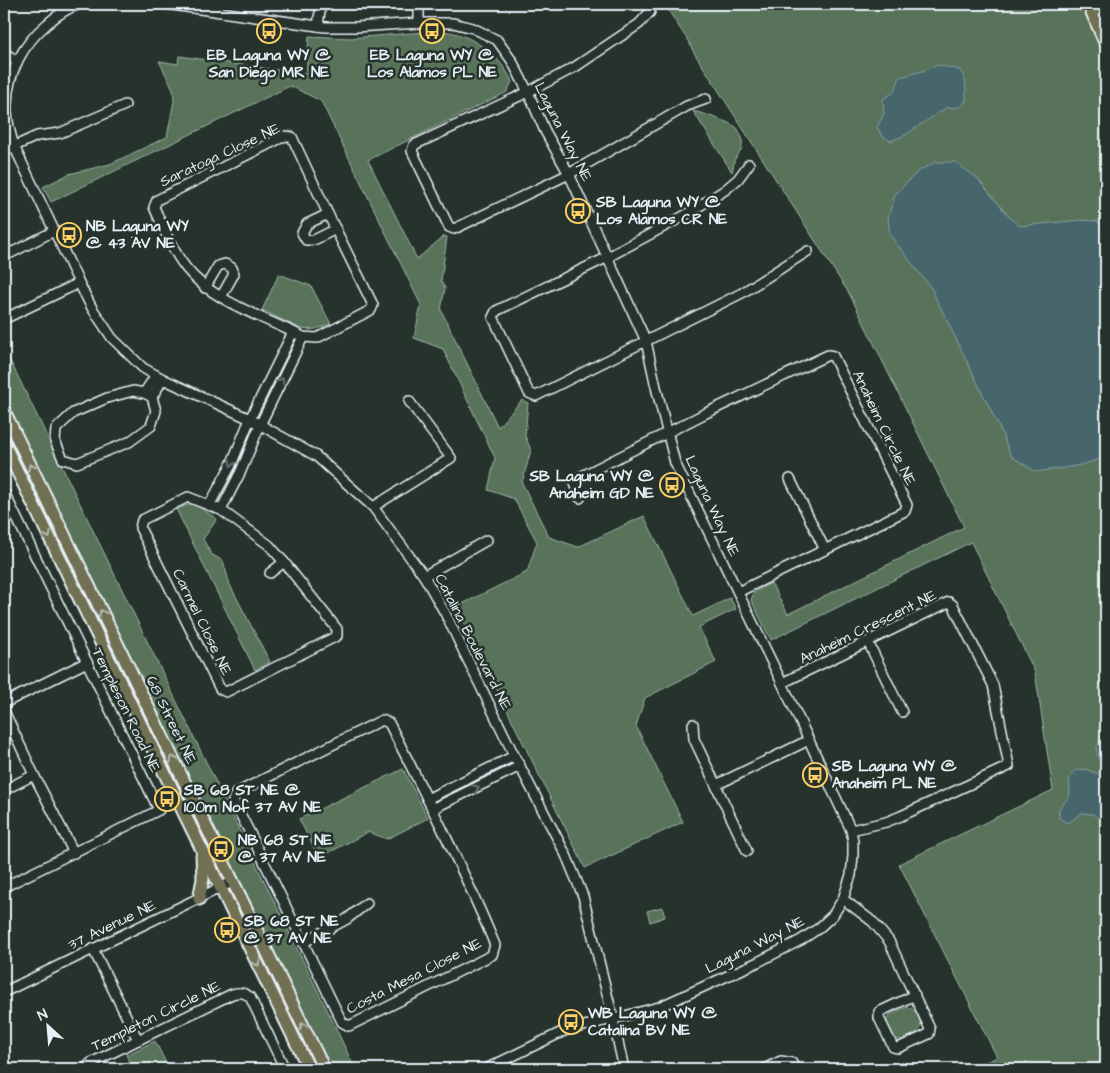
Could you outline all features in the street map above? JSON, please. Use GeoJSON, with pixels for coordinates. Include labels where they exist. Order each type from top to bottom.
{"type":"FeatureCollection","features":[{"type":"Feature","properties":{"kind":"highway"},"geometry":{"type":"LineString","coordinates":[[1090,4],[1106,41]]}},
{"type":"Feature","properties":{"kind":"highway"},"geometry":{"type":"LineString","coordinates":[[1101,4],[1106,18]]}},
{"type":"Feature","properties":{"kind":"main road","name":"68 Street NE"},"geometry":{"type":"LineString","coordinates":[[4,411],[324,1069]]}},
{"type":"Feature","properties":{"kind":"main road","name":"68 Street NE"},"geometry":{"type":"LineString","coordinates":[[4,444],[309,1069]]}},
{"type":"Feature","properties":{"kind":"main road"},"geometry":{"type":"LineString","coordinates":[[199,899],[204,879],[201,848]]}},
{"type":"Feature","properties":{"kind":"street","name":"Laguna Way NE"},"geometry":{"type":"LineString","coordinates":[[165,4],[226,8],[318,26],[356,27],[453,23],[473,28],[497,40],[512,61],[545,131],[569,174],[646,341],[678,472],[782,683],[851,830],[853,849],[851,875],[843,899],[833,915],[819,928],[801,940],[758,962],[659,1006],[564,1031],[486,1069]]}},
{"type":"Feature","properties":{"kind":"street"},"geometry":{"type":"LineString","coordinates":[[318,26],[321,4]]}},
{"type":"Feature","properties":{"kind":"street"},"geometry":{"type":"LineString","coordinates":[[419,4],[419,23]]}},
{"type":"Feature","properties":{"kind":"street"},"geometry":{"type":"LineString","coordinates":[[4,319],[79,283],[14,146],[6,106],[17,62],[28,43],[56,16],[74,5]]}},
{"type":"Feature","properties":{"kind":"street"},"geometry":{"type":"LineString","coordinates":[[650,12],[639,24],[583,61],[528,92],[414,146],[412,152],[449,227],[454,229],[569,174],[687,106],[706,99]]}},
{"type":"Feature","properties":{"kind":"street"},"geometry":{"type":"LineString","coordinates":[[4,52],[17,62]]}},
{"type":"Feature","properties":{"kind":"street"},"geometry":{"type":"LineString","coordinates":[[4,151],[36,136],[60,133],[125,105]]}},
{"type":"Feature","properties":{"kind":"street","name":"Saratoga Close NE"},"geometry":{"type":"LineString","coordinates":[[285,136],[292,137],[336,229],[373,305],[371,310],[317,338],[303,337],[205,288],[185,267],[175,251],[154,207],[157,200],[285,136]]}},
{"type":"Feature","properties":{"kind":"street"},"geometry":{"type":"LineString","coordinates":[[749,164],[738,179],[725,190],[682,217],[608,258],[496,311],[493,317],[529,393],[536,396],[742,293],[808,251]]}},
{"type":"Feature","properties":{"kind":"street"},"geometry":{"type":"LineString","coordinates":[[328,214],[307,224],[302,233],[306,240],[314,240],[336,229]]}},
{"type":"Feature","properties":{"kind":"street"},"geometry":{"type":"LineString","coordinates":[[4,246],[11,253],[54,232]]}},
{"type":"Feature","properties":{"kind":"street"},"geometry":{"type":"LineString","coordinates":[[205,288],[218,266],[225,264],[232,268],[234,274],[221,297]]}},
{"type":"Feature","properties":{"kind":"street","name":"Catalina Boulevard NE"},"geometry":{"type":"LineString","coordinates":[[79,283],[92,308],[112,338],[143,368],[250,419],[316,456],[374,507],[424,576],[449,621],[514,756],[566,855],[583,896],[624,1069]]}},
{"type":"Feature","properties":{"kind":"street"},"geometry":{"type":"LineString","coordinates":[[210,504],[231,466],[250,419],[293,332]]}},
{"type":"Feature","properties":{"kind":"street"},"geometry":{"type":"LineString","coordinates":[[221,510],[303,337]]}},
{"type":"Feature","properties":{"kind":"street","name":"Anaheim Circle NE"},"geometry":{"type":"LineString","coordinates":[[667,432],[828,355],[833,356],[907,505],[905,511],[738,592]]}},
{"type":"Feature","properties":{"kind":"street"},"geometry":{"type":"LineString","coordinates":[[148,395],[160,377]]}},
{"type":"Feature","properties":{"kind":"street"},"geometry":{"type":"LineString","coordinates":[[133,391],[148,395],[156,411],[151,426],[129,442],[77,463],[63,459],[55,441],[56,429],[73,414],[107,398],[133,391]]}},
{"type":"Feature","properties":{"kind":"street"},"geometry":{"type":"LineString","coordinates":[[374,507],[451,458],[409,400]]}},
{"type":"Feature","properties":{"kind":"street"},"geometry":{"type":"LineString","coordinates":[[580,498],[574,480],[667,432]]}},
{"type":"Feature","properties":{"kind":"street"},"geometry":{"type":"LineString","coordinates":[[790,479],[825,550]]}},
{"type":"Feature","properties":{"kind":"street","name":"Templeson Road NE"},"geometry":{"type":"LineString","coordinates":[[4,492],[160,810],[4,887]]}},
{"type":"Feature","properties":{"kind":"street","name":"Carmel Close NE"},"geometry":{"type":"LineString","coordinates":[[188,496],[210,504],[269,545],[338,629],[337,636],[226,692],[220,689],[140,528],[142,520],[188,496]]}},
{"type":"Feature","properties":{"kind":"street"},"geometry":{"type":"LineString","coordinates":[[424,576],[487,540]]}},
{"type":"Feature","properties":{"kind":"street"},"geometry":{"type":"LineString","coordinates":[[270,573],[284,562]]}},
{"type":"Feature","properties":{"kind":"street","name":"Anaheim Crescent NE"},"geometry":{"type":"LineString","coordinates":[[782,683],[949,602],[954,605],[993,685],[1009,766],[901,816],[886,822],[851,830]]}},
{"type":"Feature","properties":{"kind":"street"},"geometry":{"type":"LineString","coordinates":[[868,642],[902,712]]}},
{"type":"Feature","properties":{"kind":"street"},"geometry":{"type":"LineString","coordinates":[[4,703],[87,662]]}},
{"type":"Feature","properties":{"kind":"street"},"geometry":{"type":"LineString","coordinates":[[4,711],[74,853]]}},
{"type":"Feature","properties":{"kind":"street","name":"Costa Mesa Close NE"},"geometry":{"type":"LineString","coordinates":[[382,720],[389,723],[432,809],[478,903],[495,945],[492,955],[349,1026],[342,1022],[233,800],[236,793],[382,720]]}},
{"type":"Feature","properties":{"kind":"street"},"geometry":{"type":"LineString","coordinates":[[693,724],[694,739],[747,851]]}},
{"type":"Feature","properties":{"kind":"street"},"geometry":{"type":"LineString","coordinates":[[716,785],[809,740]]}},
{"type":"Feature","properties":{"kind":"street"},"geometry":{"type":"LineString","coordinates":[[427,799],[514,756]]}},
{"type":"Feature","properties":{"kind":"street"},"geometry":{"type":"LineString","coordinates":[[432,809],[520,766]]}},
{"type":"Feature","properties":{"kind":"street"},"geometry":{"type":"LineString","coordinates":[[4,790],[34,775]]}},
{"type":"Feature","properties":{"kind":"street","name":"37 Avenue NE"},"geometry":{"type":"LineString","coordinates":[[4,992],[232,882]]}},
{"type":"Feature","properties":{"kind":"street"},"geometry":{"type":"LineString","coordinates":[[843,899],[873,922],[889,941],[930,1029],[929,1034],[898,1048],[893,1047],[878,1018],[879,1012],[914,995]]}},
{"type":"Feature","properties":{"kind":"street"},"geometry":{"type":"LineString","coordinates":[[304,942],[347,920],[368,903]]}},
{"type":"Feature","properties":{"kind":"street"},"geometry":{"type":"LineString","coordinates":[[93,949],[138,1040]]}},
{"type":"Feature","properties":{"kind":"street","name":"Templeton Circle NE"},"geometry":{"type":"LineString","coordinates":[[85,1069],[90,1063],[238,992],[250,997],[285,1069]]}},
{"type":"Feature","properties":{"kind":"street"},"geometry":{"type":"LineString","coordinates":[[764,1069],[781,1061],[792,1063],[794,1069]]}},
{"type":"Feature","properties":{"kind":"green space"},"geometry":{"type":"Polygon","coordinates":[[[664,4],[1106,4],[1106,1069],[971,1069],[997,1057],[899,864],[1053,790],[1035,672],[971,542],[771,640],[751,600],[754,592],[771,583],[788,614],[964,527],[850,295],[664,4]]]}},
{"type":"Feature","properties":{"kind":"green space"},"geometry":{"type":"Polygon","coordinates":[[[425,32],[459,34],[478,43],[502,65],[512,82],[507,92],[368,160],[417,259],[444,236],[447,237],[441,281],[445,288],[441,310],[498,427],[522,400],[528,403],[525,436],[531,450],[522,483],[549,537],[578,547],[644,516],[693,616],[730,598],[736,609],[699,627],[716,662],[645,698],[636,726],[683,822],[585,868],[456,607],[527,572],[537,542],[514,499],[488,490],[495,458],[443,349],[414,338],[421,305],[321,101],[290,86],[51,202],[43,187],[69,174],[110,164],[167,137],[174,101],[173,89],[159,61],[178,64],[179,56],[306,74],[309,36],[350,38],[425,32]]]}},
{"type":"Feature","properties":{"kind":"green space"},"geometry":{"type":"Polygon","coordinates":[[[693,111],[724,121],[737,128],[741,137],[742,147],[735,159],[732,172],[693,111]]]}},
{"type":"Feature","properties":{"kind":"green space"},"geometry":{"type":"Polygon","coordinates":[[[279,274],[311,286],[331,324],[316,329],[301,329],[262,310],[279,274]]]}},
{"type":"Feature","properties":{"kind":"green space"},"geometry":{"type":"Polygon","coordinates":[[[4,348],[355,1069],[336,1069],[318,1046],[28,451],[4,398],[4,348]]]}},
{"type":"Feature","properties":{"kind":"green space"},"geometry":{"type":"Polygon","coordinates":[[[195,504],[217,519],[203,539],[211,554],[223,561],[230,585],[270,662],[255,670],[176,509],[195,504]]]}},
{"type":"Feature","properties":{"kind":"green space"},"geometry":{"type":"Polygon","coordinates":[[[403,769],[428,818],[387,839],[368,832],[319,858],[299,819],[403,769]]]}},
{"type":"Feature","properties":{"kind":"green space"},"geometry":{"type":"Polygon","coordinates":[[[662,907],[665,917],[650,922],[647,911],[662,907]]]}},
{"type":"Feature","properties":{"kind":"green space"},"geometry":{"type":"Polygon","coordinates":[[[907,1007],[916,1013],[920,1021],[920,1028],[915,1034],[898,1040],[891,1034],[887,1020],[893,1013],[907,1007]]]}},
{"type":"Feature","properties":{"kind":"green space"},"geometry":{"type":"Polygon","coordinates":[[[155,1041],[169,1069],[133,1069],[126,1055],[155,1041]]]}},
{"type":"Feature","properties":{"kind":"water"},"geometry":{"type":"Polygon","coordinates":[[[937,65],[960,70],[965,81],[966,101],[959,107],[946,108],[905,135],[891,141],[882,136],[877,127],[884,114],[883,99],[894,92],[900,77],[937,65]]]}},
{"type":"Feature","properties":{"kind":"water"},"geometry":{"type":"Polygon","coordinates":[[[936,162],[955,162],[977,178],[1011,219],[1020,226],[1081,220],[1097,221],[1106,232],[1106,455],[1099,459],[1036,472],[1011,456],[1000,429],[931,288],[890,235],[888,218],[895,195],[917,172],[936,162]]]}},
{"type":"Feature","properties":{"kind":"water"},"geometry":{"type":"Polygon","coordinates":[[[1103,734],[1106,734],[1106,771],[1097,753],[1103,734]]]}},
{"type":"Feature","properties":{"kind":"water"},"geometry":{"type":"Polygon","coordinates":[[[1085,769],[1101,775],[1106,772],[1106,825],[1093,814],[1082,813],[1068,823],[1059,818],[1059,809],[1070,795],[1069,778],[1075,771],[1085,769]]]}},
{"type":"Feature","properties":{"kind":"place","name":"EB Laguna WY @ San Diego MR NE"},"geometry":{"type":"Point","coordinates":[269,31]}},
{"type":"Feature","properties":{"kind":"place","name":"EB Laguna WY @ Los Alamos PL NE"},"geometry":{"type":"Point","coordinates":[432,31]}},
{"type":"Feature","properties":{"kind":"place","name":"SB Laguna WY @ Los Alamos CR NE"},"geometry":{"type":"Point","coordinates":[578,211]}},
{"type":"Feature","properties":{"kind":"place","name":"NB Laguna WY @ 43 AV NE"},"geometry":{"type":"Point","coordinates":[69,235]}},
{"type":"Feature","properties":{"kind":"place","name":"SB Laguna WY @ Anaheim GD NE"},"geometry":{"type":"Point","coordinates":[672,485]}},
{"type":"Feature","properties":{"kind":"place","name":"SB Laguna WY @ Anaheim PL NE"},"geometry":{"type":"Point","coordinates":[815,775]}},
{"type":"Feature","properties":{"kind":"place","name":"SB 68 ST NE @ 100m Nof 37 AV NE"},"geometry":{"type":"Point","coordinates":[167,799]}},
{"type":"Feature","properties":{"kind":"place","name":"NB 68 ST NE @ 37 AV NE"},"geometry":{"type":"Point","coordinates":[221,849]}},
{"type":"Feature","properties":{"kind":"place","name":"SB 68 ST NE @ 37 AV NE"},"geometry":{"type":"Point","coordinates":[227,930]}},
{"type":"Feature","properties":{"kind":"place","name":"WB Laguna WY @ Catalina BV NE"},"geometry":{"type":"Point","coordinates":[571,1022]}}]}
